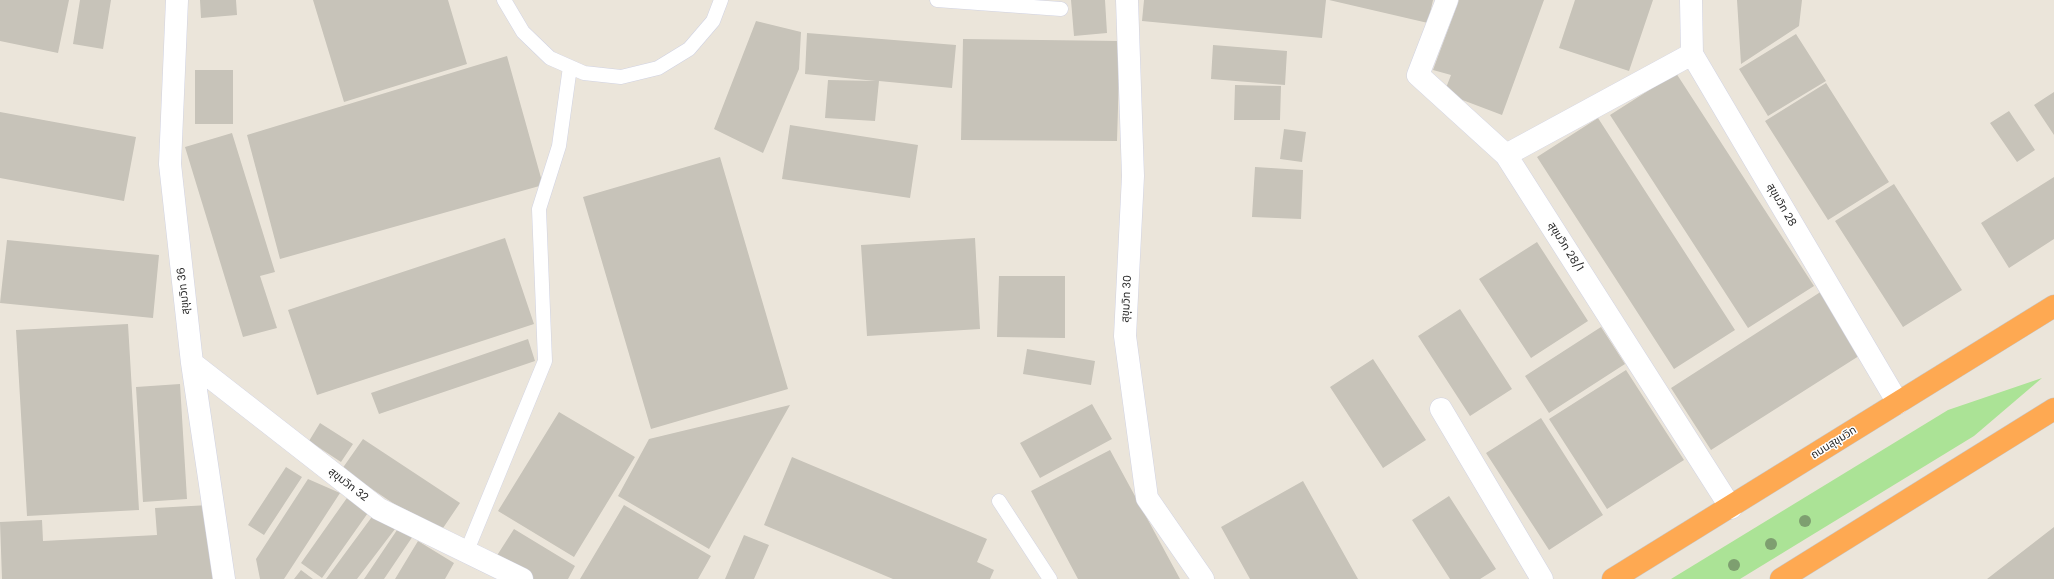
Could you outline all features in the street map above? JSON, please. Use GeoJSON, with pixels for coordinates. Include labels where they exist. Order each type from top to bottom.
{"type":"FeatureCollection","features":[{"type":"Feature","properties":{"kind":"highway","name":"ถนนสุขุมวิท"},"geometry":{"type":"LineString","coordinates":[[1613,579],[1730,508],[2054,306]]}},
{"type":"Feature","properties":{"kind":"highway"},"geometry":{"type":"LineString","coordinates":[[1782,579],[2054,409]]}},
{"type":"Feature","properties":{"kind":"street","name":"สุขุมวิท 36"},"geometry":{"type":"LineString","coordinates":[[177,0],[170,164],[192,363],[224,579]]}},
{"type":"Feature","properties":{"kind":"street","name":"สุขุมวิท 30"},"geometry":{"type":"LineString","coordinates":[[1126,0],[1133,176],[1125,336],[1147,498],[1203,579]]}},
{"type":"Feature","properties":{"kind":"street","name":"สุขุมวิท 28/1"},"geometry":{"type":"LineString","coordinates":[[1447,0],[1418,75],[1506,155],[1730,508]]}},
{"type":"Feature","properties":{"kind":"street","name":"สุขุมวิท 28"},"geometry":{"type":"LineString","coordinates":[[1691,0],[1692,54],[1898,403]]}},
{"type":"Feature","properties":{"kind":"street"},"geometry":{"type":"LineString","coordinates":[[1506,155],[1692,54]]}},
{"type":"Feature","properties":{"kind":"street","name":"สุขุมวิท 32"},"geometry":{"type":"LineString","coordinates":[[192,363],[379,509],[466,553],[522,579]]}},
{"type":"Feature","properties":{"kind":"street"},"geometry":{"type":"LineString","coordinates":[[1441,409],[1542,579]]}},
{"type":"Feature","properties":{"kind":"lane"},"geometry":{"type":"LineString","coordinates":[[504,0],[523,32],[550,58],[584,73],[621,77],[658,68],[689,49],[713,20],[721,0]]}},
{"type":"Feature","properties":{"kind":"lane"},"geometry":{"type":"LineString","coordinates":[[937,0],[1061,9]]}},
{"type":"Feature","properties":{"kind":"lane"},"geometry":{"type":"LineString","coordinates":[[466,553],[545,361],[539,209],[559,146],[570,67]]}},
{"type":"Feature","properties":{"kind":"lane"},"geometry":{"type":"LineString","coordinates":[[998,501],[1050,579]]}},
{"type":"Feature","properties":{"kind":"green space"},"geometry":{"type":"Polygon","coordinates":[[[2042,378],[1974,436],[1740,579],[1671,579],[1948,410],[2042,378]]]}},
{"type":"Feature","properties":{"kind":"building"},"geometry":{"type":"Polygon","coordinates":[[[0,0],[69,0],[58,53],[0,41],[0,0]]]}},
{"type":"Feature","properties":{"kind":"building"},"geometry":{"type":"Polygon","coordinates":[[[80,0],[111,0],[103,49],[73,44],[80,0]]]}},
{"type":"Feature","properties":{"kind":"building"},"geometry":{"type":"Polygon","coordinates":[[[200,0],[236,0],[237,15],[201,18],[200,0]]]}},
{"type":"Feature","properties":{"kind":"building"},"geometry":{"type":"Polygon","coordinates":[[[313,0],[448,0],[467,64],[344,102],[313,0]]]}},
{"type":"Feature","properties":{"kind":"building"},"geometry":{"type":"Polygon","coordinates":[[[1071,0],[1105,0],[1107,33],[1074,36],[1071,0]]]}},
{"type":"Feature","properties":{"kind":"building"},"geometry":{"type":"Polygon","coordinates":[[[1144,0],[1326,0],[1322,38],[1142,21],[1144,0]]]}},
{"type":"Feature","properties":{"kind":"building"},"geometry":{"type":"Polygon","coordinates":[[[1329,0],[1433,0],[1428,23],[1329,0]]]}},
{"type":"Feature","properties":{"kind":"building"},"geometry":{"type":"Polygon","coordinates":[[[1459,0],[1544,0],[1502,115],[1444,93],[1451,75],[1433,70],[1459,0]]]}},
{"type":"Feature","properties":{"kind":"building"},"geometry":{"type":"Polygon","coordinates":[[[1575,0],[1653,0],[1629,71],[1559,48],[1575,0]]]}},
{"type":"Feature","properties":{"kind":"building"},"geometry":{"type":"Polygon","coordinates":[[[1737,0],[1802,0],[1799,26],[1741,64],[1737,0]]]}},
{"type":"Feature","properties":{"kind":"building"},"geometry":{"type":"Polygon","coordinates":[[[756,21],[801,32],[799,69],[763,153],[714,129],[756,21]]]}},
{"type":"Feature","properties":{"kind":"building"},"geometry":{"type":"Polygon","coordinates":[[[807,33],[956,45],[952,88],[879,81],[875,121],[825,118],[828,80],[876,81],[805,74],[807,33]]]}},
{"type":"Feature","properties":{"kind":"building"},"geometry":{"type":"Polygon","coordinates":[[[1796,34],[1826,81],[1768,116],[1739,69],[1796,34]]]}},
{"type":"Feature","properties":{"kind":"building"},"geometry":{"type":"Polygon","coordinates":[[[963,39],[1120,41],[1117,141],[961,140],[963,39]]]}},
{"type":"Feature","properties":{"kind":"building"},"geometry":{"type":"Polygon","coordinates":[[[1213,45],[1287,51],[1285,85],[1211,79],[1213,45]]]}},
{"type":"Feature","properties":{"kind":"building"},"geometry":{"type":"Polygon","coordinates":[[[507,56],[543,185],[280,259],[247,135],[507,56]]]}},
{"type":"Feature","properties":{"kind":"building"},"geometry":{"type":"Polygon","coordinates":[[[195,70],[233,70],[233,124],[195,124],[195,70]]]}},
{"type":"Feature","properties":{"kind":"building"},"geometry":{"type":"Polygon","coordinates":[[[1676,73],[1814,286],[1748,328],[1610,115],[1676,73]]]}},
{"type":"Feature","properties":{"kind":"building"},"geometry":{"type":"Polygon","coordinates":[[[1826,83],[1889,182],[1828,220],[1765,121],[1826,83]]]}},
{"type":"Feature","properties":{"kind":"building"},"geometry":{"type":"Polygon","coordinates":[[[1235,85],[1281,86],[1280,120],[1234,120],[1235,85]]]}},
{"type":"Feature","properties":{"kind":"building"},"geometry":{"type":"Polygon","coordinates":[[[2054,92],[2054,135],[2034,105],[2054,92]]]}},
{"type":"Feature","properties":{"kind":"building"},"geometry":{"type":"Polygon","coordinates":[[[2009,111],[2035,150],[2017,162],[1990,123],[2009,111]]]}},
{"type":"Feature","properties":{"kind":"building"},"geometry":{"type":"Polygon","coordinates":[[[0,112],[136,137],[124,201],[0,178],[0,112]]]}},
{"type":"Feature","properties":{"kind":"building"},"geometry":{"type":"Polygon","coordinates":[[[1598,118],[1735,330],[1674,369],[1537,157],[1598,118]]]}},
{"type":"Feature","properties":{"kind":"building"},"geometry":{"type":"Polygon","coordinates":[[[790,125],[918,145],[910,198],[782,179],[790,125]]]}},
{"type":"Feature","properties":{"kind":"building"},"geometry":{"type":"Polygon","coordinates":[[[1284,129],[1306,132],[1302,162],[1280,159],[1284,129]]]}},
{"type":"Feature","properties":{"kind":"building"},"geometry":{"type":"Polygon","coordinates":[[[232,133],[275,272],[260,276],[277,328],[243,337],[185,147],[232,133]]]}},
{"type":"Feature","properties":{"kind":"building"},"geometry":{"type":"Polygon","coordinates":[[[720,157],[788,389],[651,429],[583,197],[720,157]]]}},
{"type":"Feature","properties":{"kind":"building"},"geometry":{"type":"Polygon","coordinates":[[[1255,167],[1303,170],[1301,219],[1252,217],[1255,167]]]}},
{"type":"Feature","properties":{"kind":"building"},"geometry":{"type":"Polygon","coordinates":[[[2054,177],[2054,239],[2009,268],[1981,223],[2054,177]]]}},
{"type":"Feature","properties":{"kind":"building"},"geometry":{"type":"Polygon","coordinates":[[[1894,184],[1962,290],[1903,327],[1835,221],[1894,184]]]}},
{"type":"Feature","properties":{"kind":"building"},"geometry":{"type":"Polygon","coordinates":[[[505,238],[534,324],[317,395],[288,310],[505,238]]]}},
{"type":"Feature","properties":{"kind":"building"},"geometry":{"type":"Polygon","coordinates":[[[975,238],[980,329],[867,336],[861,245],[975,238]]]}},
{"type":"Feature","properties":{"kind":"building"},"geometry":{"type":"Polygon","coordinates":[[[7,240],[159,255],[153,318],[0,303],[7,240]]]}},
{"type":"Feature","properties":{"kind":"building"},"geometry":{"type":"Polygon","coordinates":[[[1537,242],[1588,321],[1531,358],[1479,279],[1537,242]]]}},
{"type":"Feature","properties":{"kind":"building"},"geometry":{"type":"Polygon","coordinates":[[[999,276],[1065,276],[1065,338],[997,337],[999,276]]]}},
{"type":"Feature","properties":{"kind":"building"},"geometry":{"type":"Polygon","coordinates":[[[1822,291],[1862,354],[1711,450],[1671,388],[1822,291]]]}},
{"type":"Feature","properties":{"kind":"building"},"geometry":{"type":"Polygon","coordinates":[[[1460,309],[1512,389],[1470,416],[1418,336],[1460,309]]]}},
{"type":"Feature","properties":{"kind":"building"},"geometry":{"type":"Polygon","coordinates":[[[128,324],[139,510],[27,516],[16,330],[128,324]]]}},
{"type":"Feature","properties":{"kind":"building"},"geometry":{"type":"Polygon","coordinates":[[[1601,327],[1625,364],[1549,413],[1525,376],[1601,327]]]}},
{"type":"Feature","properties":{"kind":"building"},"geometry":{"type":"Polygon","coordinates":[[[528,339],[535,361],[379,414],[371,393],[528,339]]]}},
{"type":"Feature","properties":{"kind":"building"},"geometry":{"type":"Polygon","coordinates":[[[1027,349],[1095,361],[1091,385],[1023,374],[1027,349]]]}},
{"type":"Feature","properties":{"kind":"building"},"geometry":{"type":"Polygon","coordinates":[[[1373,359],[1426,440],[1383,468],[1330,387],[1373,359]]]}},
{"type":"Feature","properties":{"kind":"building"},"geometry":{"type":"Polygon","coordinates":[[[1626,370],[1684,460],[1607,509],[1549,419],[1626,370]]]}},
{"type":"Feature","properties":{"kind":"building"},"geometry":{"type":"Polygon","coordinates":[[[180,384],[187,499],[143,502],[136,387],[180,384]]]}},
{"type":"Feature","properties":{"kind":"building"},"geometry":{"type":"Polygon","coordinates":[[[1092,404],[1112,439],[1040,478],[1020,443],[1092,404]]]}},
{"type":"Feature","properties":{"kind":"building"},"geometry":{"type":"Polygon","coordinates":[[[790,405],[709,549],[618,496],[649,439],[790,405]]]}},
{"type":"Feature","properties":{"kind":"building"},"geometry":{"type":"Polygon","coordinates":[[[559,412],[635,457],[574,557],[498,511],[559,412]]]}},
{"type":"Feature","properties":{"kind":"building"},"geometry":{"type":"Polygon","coordinates":[[[1541,418],[1603,515],[1549,550],[1486,453],[1541,418]]]}},
{"type":"Feature","properties":{"kind":"building"},"geometry":{"type":"Polygon","coordinates":[[[320,423],[353,444],[341,462],[309,441],[320,423]]]}},
{"type":"Feature","properties":{"kind":"building"},"geometry":{"type":"Polygon","coordinates":[[[363,439],[460,503],[439,534],[342,469],[363,439]]]}},
{"type":"Feature","properties":{"kind":"building"},"geometry":{"type":"Polygon","coordinates":[[[1110,450],[1180,579],[1078,579],[1031,491],[1110,450]]]}},
{"type":"Feature","properties":{"kind":"building"},"geometry":{"type":"Polygon","coordinates":[[[792,457],[987,539],[977,562],[994,570],[990,579],[893,579],[764,525],[792,457]]]}},
{"type":"Feature","properties":{"kind":"building"},"geometry":{"type":"Polygon","coordinates":[[[286,467],[302,477],[264,535],[248,525],[286,467]]]}},
{"type":"Feature","properties":{"kind":"building"},"geometry":{"type":"Polygon","coordinates":[[[308,479],[340,493],[284,579],[260,579],[256,559],[308,479]]]}},
{"type":"Feature","properties":{"kind":"building"},"geometry":{"type":"Polygon","coordinates":[[[1303,481],[1358,579],[1250,579],[1221,527],[1303,481]]]}},
{"type":"Feature","properties":{"kind":"building"},"geometry":{"type":"Polygon","coordinates":[[[349,495],[370,510],[322,578],[301,563],[349,495]]]}},
{"type":"Feature","properties":{"kind":"building"},"geometry":{"type":"Polygon","coordinates":[[[1449,496],[1496,569],[1480,579],[1450,579],[1412,520],[1449,496]]]}},
{"type":"Feature","properties":{"kind":"building"},"geometry":{"type":"Polygon","coordinates":[[[209,505],[213,579],[2,579],[0,522],[42,520],[43,541],[157,535],[155,508],[209,505]]]}},
{"type":"Feature","properties":{"kind":"building"},"geometry":{"type":"Polygon","coordinates":[[[624,505],[711,556],[698,579],[580,579],[624,505]]]}},
{"type":"Feature","properties":{"kind":"building"},"geometry":{"type":"Polygon","coordinates":[[[374,514],[395,529],[357,579],[326,579],[374,514]]]}},
{"type":"Feature","properties":{"kind":"building"},"geometry":{"type":"Polygon","coordinates":[[[399,527],[413,536],[384,579],[364,579],[399,527]]]}},
{"type":"Feature","properties":{"kind":"building"},"geometry":{"type":"Polygon","coordinates":[[[2054,527],[2054,579],[1987,579],[2054,527]]]}},
{"type":"Feature","properties":{"kind":"building"},"geometry":{"type":"Polygon","coordinates":[[[514,529],[575,566],[568,579],[532,579],[496,557],[514,529]]]}},
{"type":"Feature","properties":{"kind":"building"},"geometry":{"type":"Polygon","coordinates":[[[744,535],[769,545],[754,579],[725,579],[744,535]]]}},
{"type":"Feature","properties":{"kind":"building"},"geometry":{"type":"Polygon","coordinates":[[[418,541],[454,563],[445,579],[395,579],[418,541]]]}},
{"type":"Feature","properties":{"kind":"building"},"geometry":{"type":"Polygon","coordinates":[[[301,570],[313,579],[294,579],[301,570]]]}}]}
